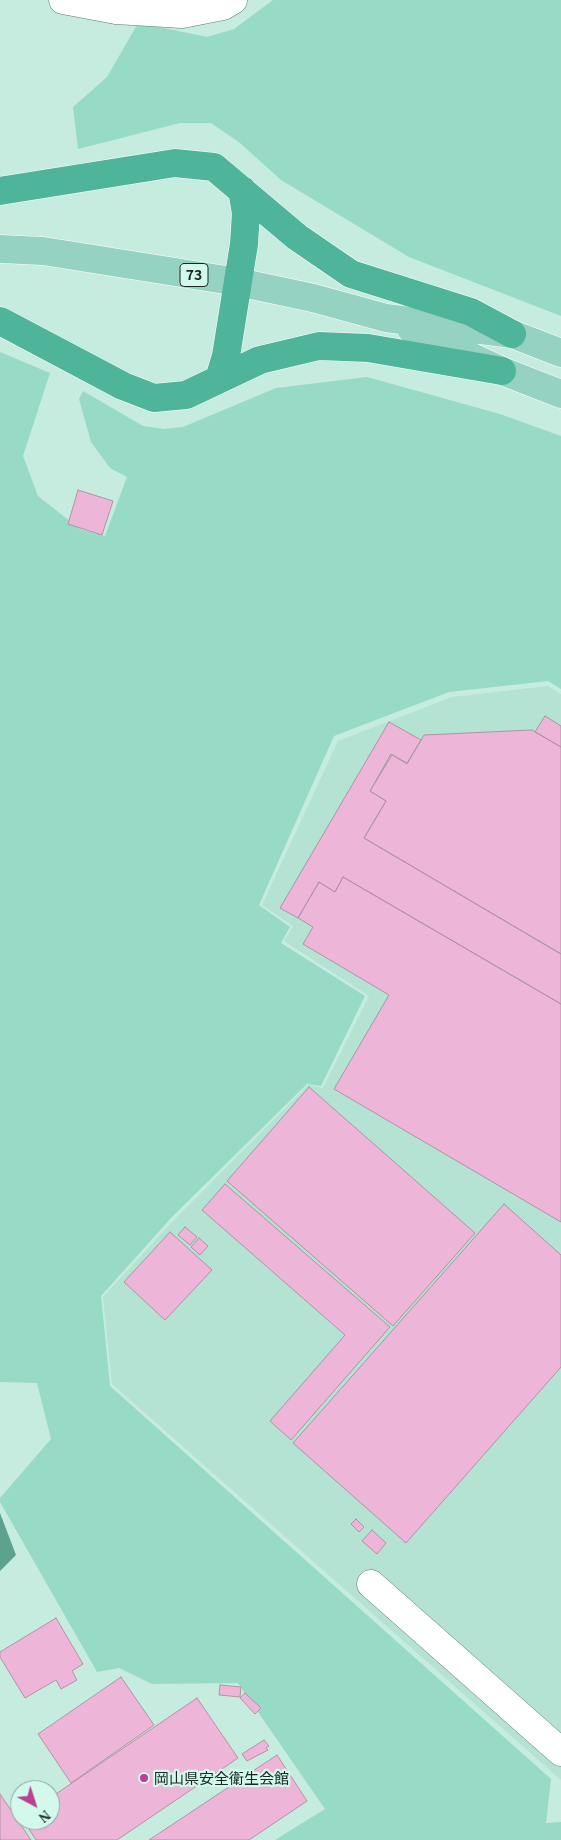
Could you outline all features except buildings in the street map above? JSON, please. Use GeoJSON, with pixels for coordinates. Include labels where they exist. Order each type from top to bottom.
{"type":"FeatureCollection","features":[{"type":"Feature","properties":{"kind":"highway"},"geometry":{"type":"LineString","coordinates":[[0,191],[175,163],[214,167],[297,237],[351,274],[471,312],[512,334]]}},
{"type":"Feature","properties":{"kind":"highway"},"geometry":{"type":"LineString","coordinates":[[219,379],[226,356],[238,282],[246,213],[242,190]]}},
{"type":"Feature","properties":{"kind":"highway"},"geometry":{"type":"LineString","coordinates":[[0,321],[123,386],[154,398],[186,395],[260,360],[319,346],[368,348],[502,371]]}},
{"type":"Feature","properties":{"kind":"main road","name":"73"},"geometry":{"type":"LineString","coordinates":[[0,249],[42,251],[238,282],[313,298],[386,318],[512,334],[561,353]]}},
{"type":"Feature","properties":{"kind":"main road","name":"73"},"geometry":{"type":"LineString","coordinates":[[386,318],[502,371],[561,394]]}},
{"type":"Feature","properties":{"kind":"street"},"geometry":{"type":"LineString","coordinates":[[63,0],[116,10],[182,14],[223,6],[233,0]]}},
{"type":"Feature","properties":{"kind":"street"},"geometry":{"type":"LineString","coordinates":[[372,1584],[561,1752]]}},
{"type":"Feature","properties":{"kind":"shaded area"},"geometry":{"type":"Polygon","coordinates":[[[273,0],[561,0],[561,316],[409,257],[281,180],[240,143],[211,123],[180,123],[78,149],[73,107],[107,77],[137,25],[154,26],[207,37],[234,29],[273,0]]]}},
{"type":"Feature","properties":{"kind":"shaded area"},"geometry":{"type":"Polygon","coordinates":[[[0,352],[50,373],[23,456],[38,496],[80,529],[105,536],[127,477],[110,468],[91,442],[79,399],[83,391],[143,426],[164,429],[183,427],[276,388],[367,377],[500,414],[561,436],[561,689],[548,681],[449,692],[334,736],[259,905],[290,927],[281,943],[365,996],[321,1086],[307,1084],[173,1216],[101,1296],[110,1386],[551,1779],[546,1823],[561,1822],[561,1840],[275,1840],[325,1809],[238,1683],[152,1684],[119,1668],[97,1672],[0,1502],[0,1498],[51,1439],[37,1383],[0,1382],[0,352]]]}},
{"type":"Feature","properties":{"kind":"shaded area"},"geometry":{"type":"Polygon","coordinates":[[[548,686],[561,694],[561,1780],[112,1384],[103,1297],[168,1226],[308,1085],[323,1088],[369,996],[284,941],[293,926],[262,905],[338,741],[452,697],[548,686]]]}},
{"type":"Feature","properties":{"kind":"shaded area"},"geometry":{"type":"Polygon","coordinates":[[[0,1513],[16,1555],[0,1571],[0,1513]]]}},
{"type":"Feature","properties":{"kind":"place","name":"岡山県安全衛生会館"},"geometry":{"type":"Point","coordinates":[144,1778]}}]}
